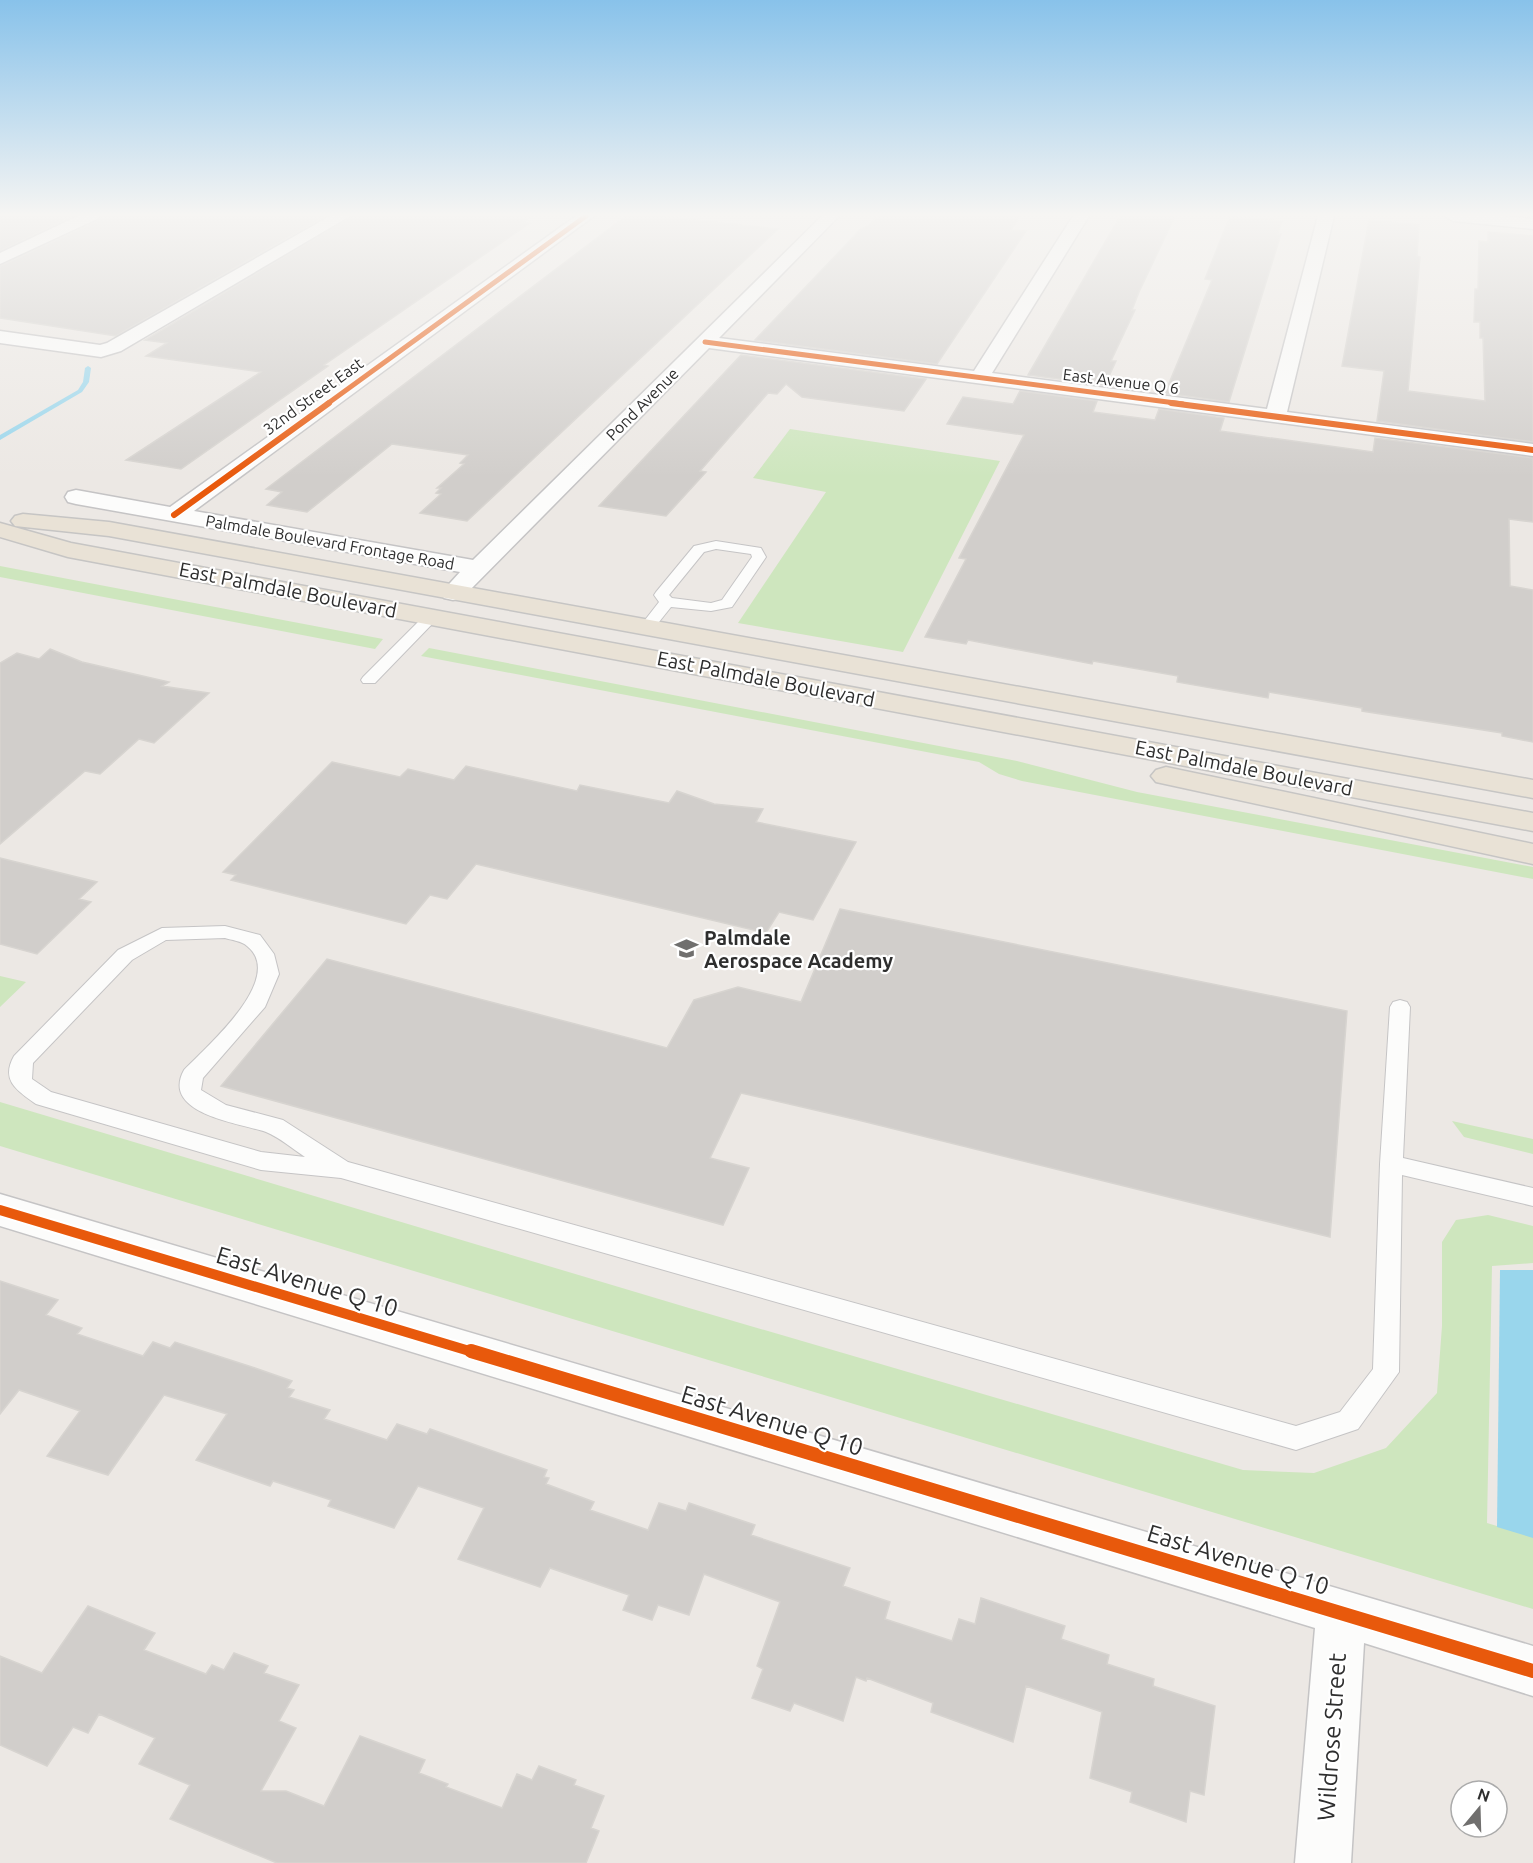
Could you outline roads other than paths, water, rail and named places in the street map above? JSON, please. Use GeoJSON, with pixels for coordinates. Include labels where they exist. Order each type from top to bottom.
{"type":"FeatureCollection","features":[{"type":"Feature","properties":{"kind":"highway","name":"East Palmdale Boulevard"},"geometry":{"type":"LineString","coordinates":[[0,519],[109,529],[1533,789]]}},
{"type":"Feature","properties":{"kind":"highway","name":"East Palmdale Boulevard"},"geometry":{"type":"LineString","coordinates":[[0,530],[84,552],[125,574],[162,584],[875,700],[1533,822]]}},
{"type":"Feature","properties":{"kind":"highway"},"geometry":{"type":"LineString","coordinates":[[875,700],[939,728],[1533,854]]}},
{"type":"Feature","properties":{"kind":"street"},"geometry":{"type":"LineString","coordinates":[[0,337],[101,351],[114,346],[190,303]]}},
{"type":"Feature","properties":{"kind":"street","name":"32nd Street East"},"geometry":{"type":"LineString","coordinates":[[174,515],[466,303]]}},
{"type":"Feature","properties":{"kind":"street","name":"Pond Avenue"},"geometry":{"type":"LineString","coordinates":[[453,593],[744,303]]}},
{"type":"Feature","properties":{"kind":"street"},"geometry":{"type":"LineString","coordinates":[[979,378],[1026,303]]}},
{"type":"Feature","properties":{"kind":"street"},"geometry":{"type":"LineString","coordinates":[[1276,416],[1304,303]]}},
{"type":"Feature","properties":{"kind":"street","name":"East Avenue Q 6"},"geometry":{"type":"LineString","coordinates":[[705,342],[1533,450]]}},
{"type":"Feature","properties":{"kind":"street","name":"Palmdale Boulevard Frontage Road"},"geometry":{"type":"LineString","coordinates":[[76,497],[478,568]]}},
{"type":"Feature","properties":{"kind":"street","name":"East Avenue Q 10"},"geometry":{"type":"LineString","coordinates":[[0,1210],[1341,1611],[1533,1671]]}},
{"type":"Feature","properties":{"kind":"street","name":"Wildrose Street"},"geometry":{"type":"LineString","coordinates":[[1323,1863],[1341,1611]]}},
{"type":"Feature","properties":{"kind":"lane"},"geometry":{"type":"LineString","coordinates":[[716,545],[756,551],[759,557],[727,604],[711,607],[667,602],[661,595],[699,549],[716,545]]}},
{"type":"Feature","properties":{"kind":"lane"},"geometry":{"type":"LineString","coordinates":[[646,628],[667,602]]}},
{"type":"Feature","properties":{"kind":"lane"},"geometry":{"type":"LineString","coordinates":[[369,680],[423,625]]}},
{"type":"Feature","properties":{"kind":"lane"},"geometry":{"type":"LineString","coordinates":[[341,1169],[275,1126],[219,1111],[190,1093],[192,1076],[258,1002],[268,974],[264,954],[253,940],[225,932],[162,934],[124,955],[22,1061],[21,1082],[44,1098],[261,1161],[341,1169],[1296,1438],[1348,1421],[1386,1372],[1391,1164],[1400,1007]]}},
{"type":"Feature","properties":{"kind":"lane"},"geometry":{"type":"LineString","coordinates":[[1391,1164],[1533,1197]]}},
{"type":"Feature","properties":{"kind":"water"},"geometry":{"type":"Polygon","coordinates":[[[1500,1270],[1533,1270],[1533,1538],[1497,1527],[1500,1270]]]}},
{"type":"Feature","properties":{"kind":"waterway"},"geometry":{"type":"LineString","coordinates":[[0,438],[80,391],[86,382],[88,368]]}},
{"type":"Feature","properties":{"kind":"place","name":"Palmdale Aerospace Academy"},"geometry":{"type":"Point","coordinates":[686,949]}}]}
